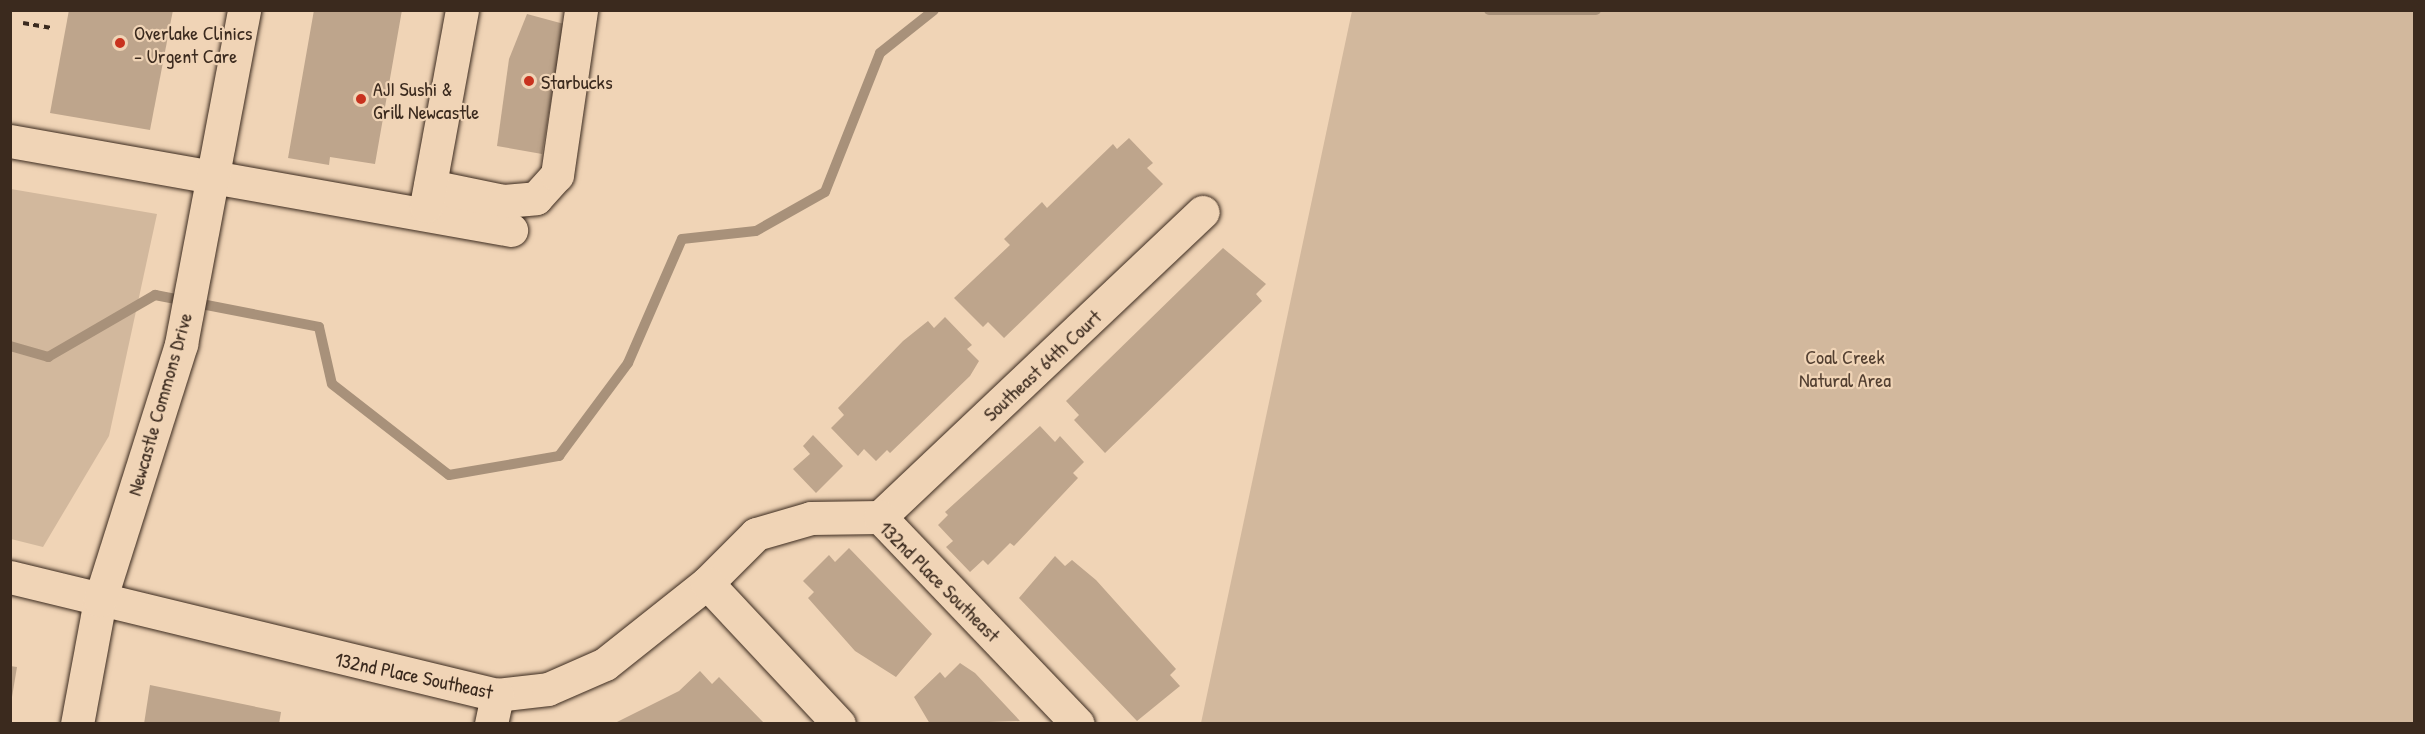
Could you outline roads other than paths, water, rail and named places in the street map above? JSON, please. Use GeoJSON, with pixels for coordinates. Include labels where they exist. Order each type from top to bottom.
{"type":"FeatureCollection","features":[{"type":"Feature","properties":{"kind":"street","name":"Newcastle Commons Drive"},"geometry":{"type":"LineString","coordinates":[[77,723],[100,600],[181,344],[244,10]]}},
{"type":"Feature","properties":{"kind":"street"},"geometry":{"type":"LineString","coordinates":[[428,200],[462,10]]}},
{"type":"Feature","properties":{"kind":"street"},"geometry":{"type":"LineString","coordinates":[[10,141],[211,176],[428,200],[504,201],[536,198],[557,175],[581,10]]}},
{"type":"Feature","properties":{"kind":"street"},"geometry":{"type":"LineString","coordinates":[[428,200],[511,230]]}},
{"type":"Feature","properties":{"kind":"street","name":"Southeast 64th Court"},"geometry":{"type":"LineString","coordinates":[[880,517],[1203,212]]}},
{"type":"Feature","properties":{"kind":"street","name":"132nd Place Southeast"},"geometry":{"type":"LineString","coordinates":[[10,577],[494,709],[605,664],[707,584],[756,534],[811,518],[880,517],[1078,723]]}},
{"type":"Feature","properties":{"kind":"street"},"geometry":{"type":"LineString","coordinates":[[707,584],[839,723]]}},
{"type":"Feature","properties":{"kind":"waterway"},"geometry":{"type":"LineString","coordinates":[[10,346],[48,357],[155,295],[319,327],[332,384],[449,475],[559,456],[628,363],[682,239],[756,231],[825,192],[880,53],[934,10]]}},
{"type":"Feature","properties":{"kind":"waterway"},"geometry":{"type":"LineString","coordinates":[[1489,10],[1596,10]]}},
{"type":"Feature","properties":{"kind":"place","name":"Overlake Clinics - Urgent Care"},"geometry":{"type":"Point","coordinates":[120,43]}},
{"type":"Feature","properties":{"kind":"place","name":"Starbucks"},"geometry":{"type":"Point","coordinates":[529,81]}},
{"type":"Feature","properties":{"kind":"place","name":"AJI Sushi & Grill Newcastle"},"geometry":{"type":"Point","coordinates":[361,99]}},
{"type":"Feature","properties":{"kind":"park label","name":"Coal Creek Natural Area"},"geometry":{"type":"Point","coordinates":[1845,368]}}]}
